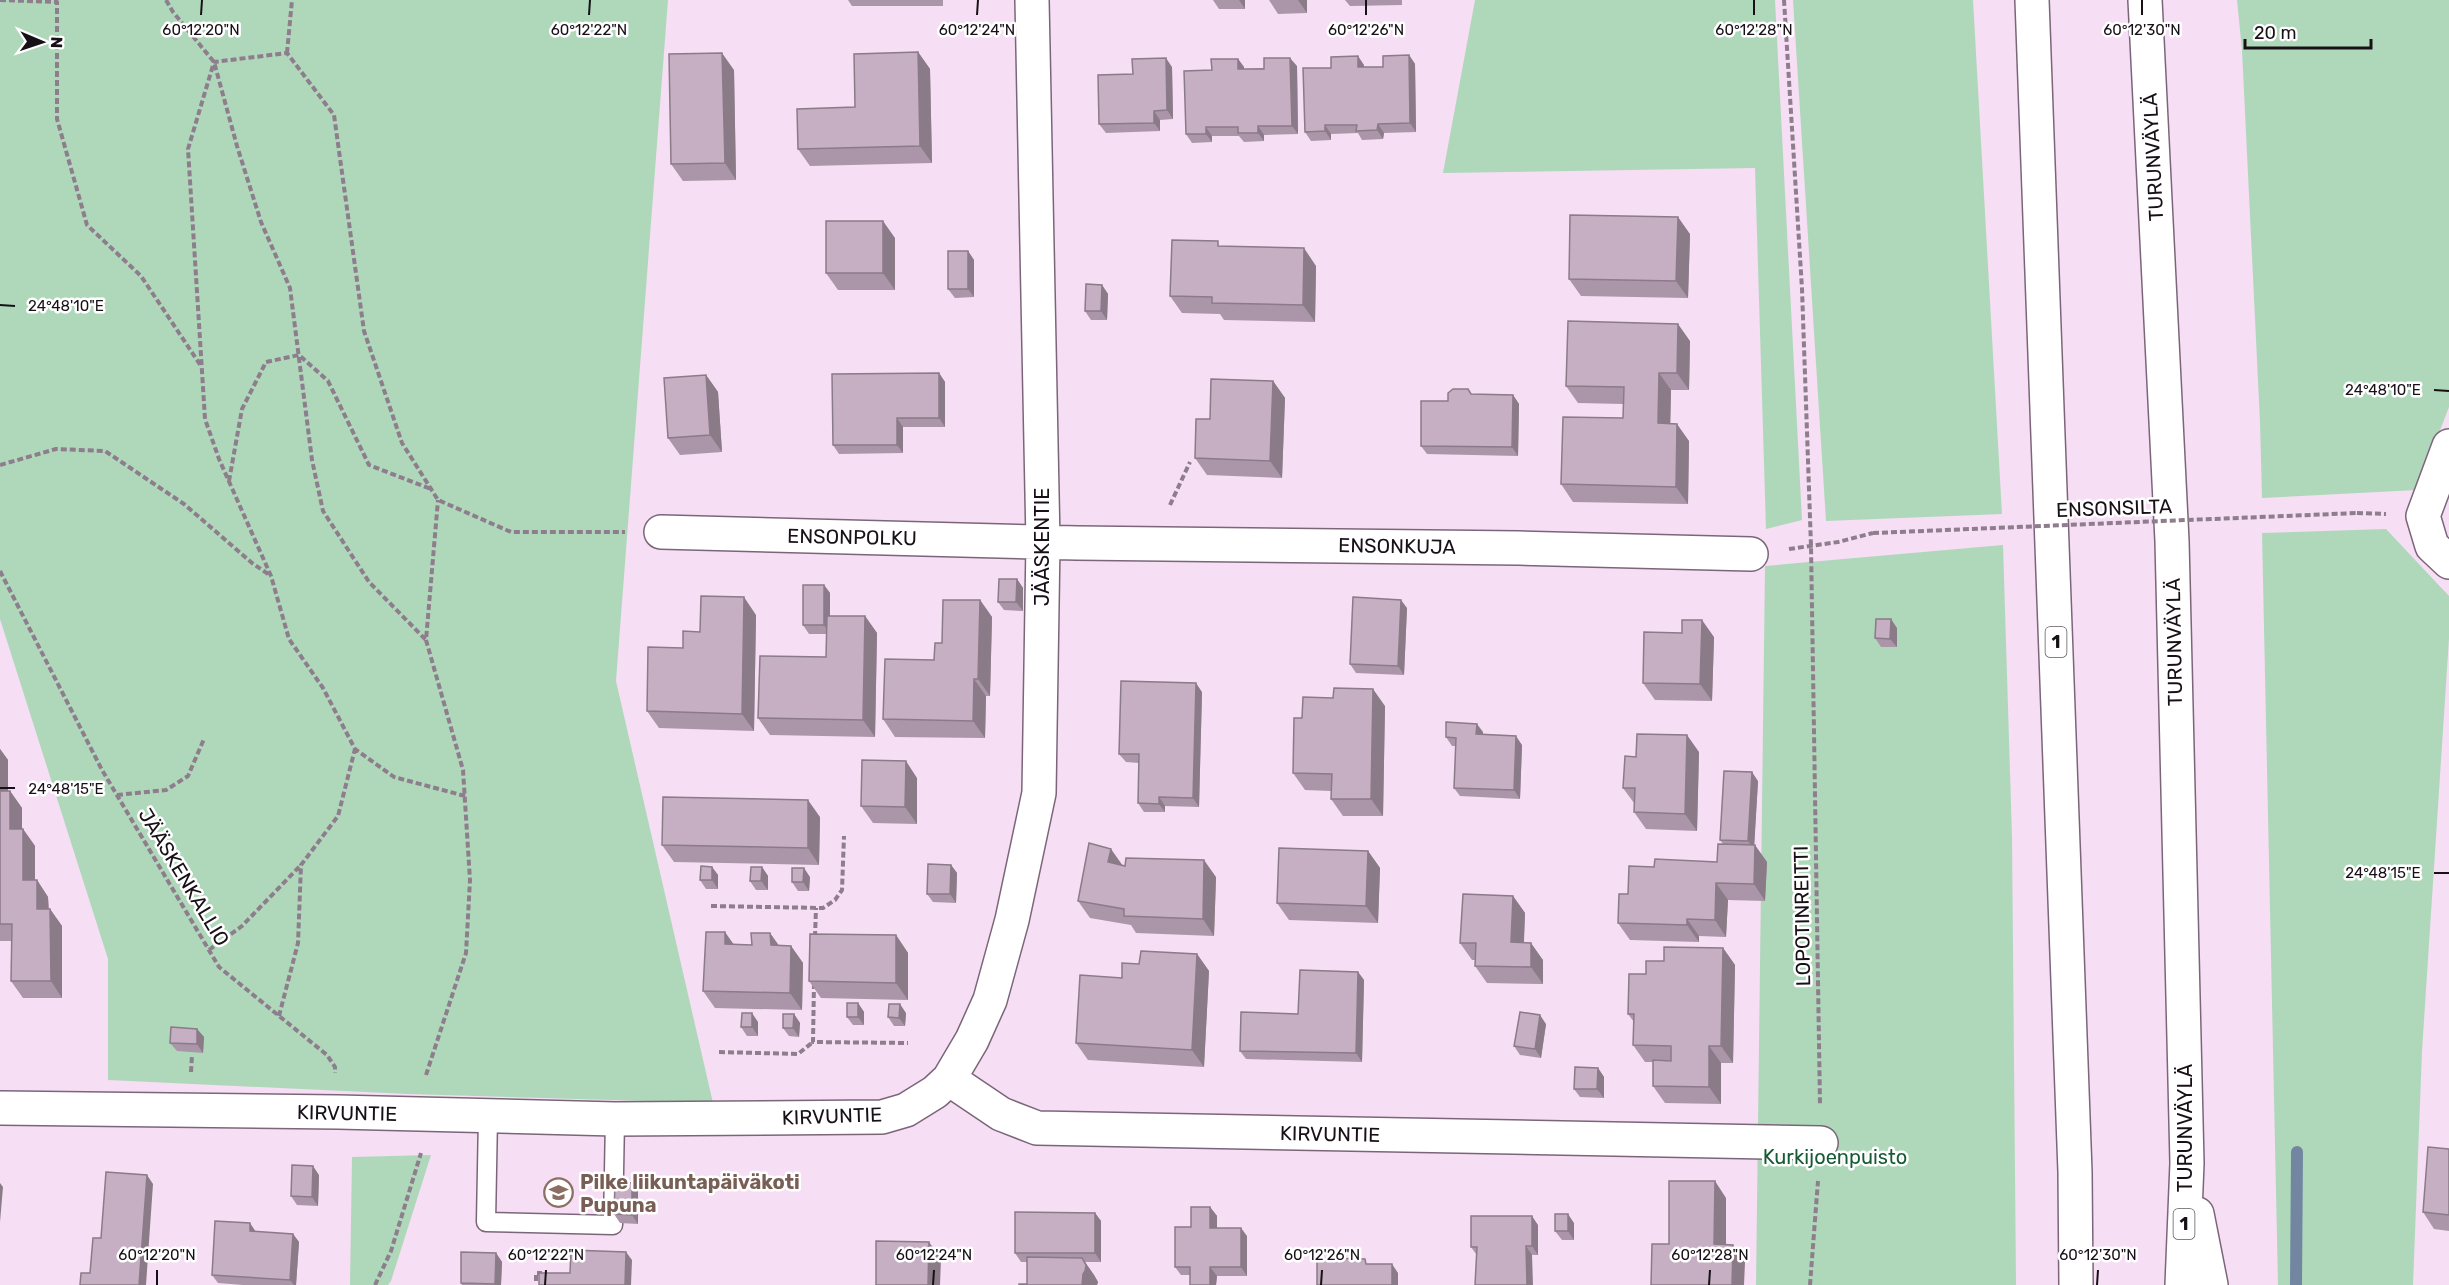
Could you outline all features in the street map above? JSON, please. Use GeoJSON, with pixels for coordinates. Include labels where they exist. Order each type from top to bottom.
{"type":"FeatureCollection","features":[{"type":"Feature","properties":{"kind":"main road","name":"JÄÄSKENTIE"},"geometry":{"type":"LineString","coordinates":[[949,1079],[972,1040],[990,1000],[1012,920],[1039,793],[1043,542],[1032,0]]}},
{"type":"Feature","properties":{"kind":"main road","name":"1"},"geometry":{"type":"LineString","coordinates":[[2032,0],[2074,1125],[2076,1285]]}},
{"type":"Feature","properties":{"kind":"main road","name":"TURUNVÄYLÄ"},"geometry":{"type":"LineString","coordinates":[[2145,0],[2172,541],[2187,1163],[2182,1285]]}},
{"type":"Feature","properties":{"kind":"main road"},"geometry":{"type":"LineString","coordinates":[[2441,554],[2423,516],[2449,446]]}},
{"type":"Feature","properties":{"kind":"main road","name":"ENSONPOLKU"},"geometry":{"type":"LineString","coordinates":[[661,532],[1043,542]]}},
{"type":"Feature","properties":{"kind":"main road","name":"ENSONKUJA"},"geometry":{"type":"LineString","coordinates":[[1043,542],[1521,548],[1751,554]]}},
{"type":"Feature","properties":{"kind":"main road","name":"KIRVUNTIE"},"geometry":{"type":"LineString","coordinates":[[0,1108],[338,1112],[615,1119],[882,1117],[906,1110],[922,1102],[949,1079],[1001,1114],[1037,1128],[1821,1143]]}},
{"type":"Feature","properties":{"kind":"main road"},"geometry":{"type":"LineString","coordinates":[[2187,1163],[2211,1285]]}},
{"type":"Feature","properties":{"kind":"lane"},"geometry":{"type":"LineString","coordinates":[[488,1116],[486,1222],[613,1225],[615,1119]]}},
{"type":"Feature","properties":{"kind":"path"},"geometry":{"type":"LineString","coordinates":[[0,0],[57,2],[57,119],[87,225],[141,276],[201,367]]}},
{"type":"Feature","properties":{"kind":"path"},"geometry":{"type":"LineString","coordinates":[[166,0],[173,12],[214,62],[261,222],[290,288],[312,460],[323,511],[369,582],[426,640]]}},
{"type":"Feature","properties":{"kind":"path"},"geometry":{"type":"LineString","coordinates":[[292,0],[287,53],[334,116],[364,331],[402,442],[438,500],[426,640],[463,770],[470,880],[466,953],[412,1114]]}},
{"type":"Feature","properties":{"kind":"path","name":"LOPOTINREITTI"},"geometry":{"type":"LineString","coordinates":[[1784,0],[1802,289],[1811,546],[1821,1143],[1810,1285]]}},
{"type":"Feature","properties":{"kind":"path"},"geometry":{"type":"LineString","coordinates":[[214,62],[287,53]]}},
{"type":"Feature","properties":{"kind":"path"},"geometry":{"type":"LineString","coordinates":[[214,62],[188,149],[205,419],[229,482],[271,576],[289,639],[323,688],[355,749],[394,777],[465,796]]}},
{"type":"Feature","properties":{"kind":"path"},"geometry":{"type":"LineString","coordinates":[[229,482],[242,409],[266,362],[299,356]]}},
{"type":"Feature","properties":{"kind":"path"},"geometry":{"type":"LineString","coordinates":[[299,356],[328,381],[369,465],[432,489]]}},
{"type":"Feature","properties":{"kind":"path"},"geometry":{"type":"LineString","coordinates":[[0,465],[56,449],[105,451],[184,504],[252,563],[271,576]]}},
{"type":"Feature","properties":{"kind":"path"},"geometry":{"type":"LineString","coordinates":[[1164,544],[1167,512],[1191,462]]}},
{"type":"Feature","properties":{"kind":"path"},"geometry":{"type":"LineString","coordinates":[[438,500],[511,532],[661,532]]}},
{"type":"Feature","properties":{"kind":"path","name":"ENSONSILTA"},"geometry":{"type":"LineString","coordinates":[[1811,546],[1873,533],[2357,513]]}},
{"type":"Feature","properties":{"kind":"path","name":"JÄÄSKENKALLIO"},"geometry":{"type":"LineString","coordinates":[[0,571],[117,795],[219,967],[327,1055],[334,1067],[338,1112]]}},
{"type":"Feature","properties":{"kind":"path"},"geometry":{"type":"LineString","coordinates":[[117,795],[166,790],[188,776],[204,739]]}},
{"type":"Feature","properties":{"kind":"path"},"geometry":{"type":"LineString","coordinates":[[209,950],[242,926],[301,865],[338,816],[355,749]]}},
{"type":"Feature","properties":{"kind":"path"},"geometry":{"type":"LineString","coordinates":[[711,906],[823,908],[835,900],[842,890],[843,836]]}},
{"type":"Feature","properties":{"kind":"path"},"geometry":{"type":"LineString","coordinates":[[279,1016],[298,943],[301,865]]}},
{"type":"Feature","properties":{"kind":"path"},"geometry":{"type":"LineString","coordinates":[[815,941],[816,908]]}},
{"type":"Feature","properties":{"kind":"path"},"geometry":{"type":"LineString","coordinates":[[813,1042],[814,975]]}},
{"type":"Feature","properties":{"kind":"path"},"geometry":{"type":"LineString","coordinates":[[719,1052],[798,1054],[813,1042],[908,1043]]}},
{"type":"Feature","properties":{"kind":"path"},"geometry":{"type":"LineString","coordinates":[[375,1285],[391,1251],[422,1149]]}},
{"type":"Feature","properties":{"kind":"path"},"geometry":{"type":"LineString","coordinates":[[536,1281],[536,1273],[546,1273]]}},
{"type":"Feature","properties":{"kind":"green space"},"geometry":{"type":"Polygon","coordinates":[[[0,0],[668,0],[616,681],[713,1103],[408,1094],[108,1080],[108,959],[0,619],[0,0]]]}},
{"type":"Feature","properties":{"kind":"green space"},"geometry":{"type":"Polygon","coordinates":[[[1475,0],[1775,0],[1802,520],[1766,529],[1755,168],[1443,173],[1475,0]]]}},
{"type":"Feature","properties":{"kind":"green space"},"geometry":{"type":"Polygon","coordinates":[[[1793,0],[1973,0],[2002,514],[1826,521],[1793,0]]]}},
{"type":"Feature","properties":{"kind":"green space"},"geometry":{"type":"Polygon","coordinates":[[[2237,0],[2449,0],[2449,407],[2417,490],[2262,498],[2242,50],[2237,0]]]}},
{"type":"Feature","properties":{"kind":"green space"},"geometry":{"type":"Polygon","coordinates":[[[2386,529],[2449,596],[2449,638],[2422,1051],[2413,1285],[2278,1285],[2262,533],[2386,529]]]}},
{"type":"Feature","properties":{"kind":"green space","name":"Kurkijoenpuisto"},"geometry":{"type":"Polygon","coordinates":[[[2003,545],[2012,837],[2016,1285],[1756,1285],[1765,566],[2003,545]]]}},
{"type":"Feature","properties":{"kind":"green space"},"geometry":{"type":"Polygon","coordinates":[[[431,1155],[391,1281],[388,1285],[350,1285],[352,1157],[431,1155]]]}},
{"type":"Feature","properties":{"kind":"building"},"geometry":{"type":"Polygon","coordinates":[[[918,52],[920,146],[798,149],[797,109],[855,107],[854,54],[918,52]]]}},
{"type":"Feature","properties":{"kind":"building"},"geometry":{"type":"Polygon","coordinates":[[[722,53],[725,163],[671,164],[669,54],[722,53]]]}},
{"type":"Feature","properties":{"kind":"building"},"geometry":{"type":"Polygon","coordinates":[[[1409,55],[1410,123],[1378,124],[1377,130],[1356,131],[1357,125],[1325,125],[1325,131],[1305,132],[1303,68],[1331,68],[1331,57],[1358,56],[1358,67],[1383,67],[1383,56],[1409,55]]]}},
{"type":"Feature","properties":{"kind":"building"},"geometry":{"type":"Polygon","coordinates":[[[1166,58],[1167,110],[1154,111],[1154,123],[1099,124],[1098,75],[1133,74],[1132,59],[1166,58]]]}},
{"type":"Feature","properties":{"kind":"building"},"geometry":{"type":"Polygon","coordinates":[[[1264,58],[1290,58],[1292,126],[1258,126],[1258,133],[1238,133],[1238,127],[1206,127],[1206,134],[1186,134],[1184,71],[1212,70],[1211,59],[1238,59],[1238,69],[1264,69],[1264,58]]]}},
{"type":"Feature","properties":{"kind":"building"},"geometry":{"type":"Polygon","coordinates":[[[1570,215],[1678,217],[1676,281],[1569,279],[1570,215]]]}},
{"type":"Feature","properties":{"kind":"building"},"geometry":{"type":"Polygon","coordinates":[[[826,221],[883,221],[883,273],[826,273],[826,221]]]}},
{"type":"Feature","properties":{"kind":"building"},"geometry":{"type":"Polygon","coordinates":[[[1172,240],[1218,241],[1218,246],[1304,248],[1303,305],[1212,303],[1212,297],[1170,296],[1172,240]]]}},
{"type":"Feature","properties":{"kind":"building"},"geometry":{"type":"Polygon","coordinates":[[[948,251],[968,251],[968,289],[948,289],[948,251]]]}},
{"type":"Feature","properties":{"kind":"building"},"geometry":{"type":"Polygon","coordinates":[[[1086,284],[1102,285],[1101,311],[1085,311],[1086,284]]]}},
{"type":"Feature","properties":{"kind":"building"},"geometry":{"type":"Polygon","coordinates":[[[1568,321],[1678,324],[1677,373],[1659,373],[1658,423],[1677,424],[1676,487],[1561,484],[1563,417],[1623,418],[1624,387],[1566,386],[1568,321]]]}},
{"type":"Feature","properties":{"kind":"building"},"geometry":{"type":"Polygon","coordinates":[[[939,373],[939,418],[897,418],[897,445],[833,445],[832,374],[939,373]]]}},
{"type":"Feature","properties":{"kind":"building"},"geometry":{"type":"Polygon","coordinates":[[[706,375],[710,435],[668,438],[664,378],[706,375]]]}},
{"type":"Feature","properties":{"kind":"building"},"geometry":{"type":"Polygon","coordinates":[[[1211,379],[1273,381],[1270,461],[1195,458],[1196,419],[1210,419],[1211,379]]]}},
{"type":"Feature","properties":{"kind":"building"},"geometry":{"type":"Polygon","coordinates":[[[1453,389],[1468,389],[1471,394],[1513,395],[1512,447],[1421,446],[1421,401],[1448,401],[1448,393],[1453,389]]]}},
{"type":"Feature","properties":{"kind":"building"},"geometry":{"type":"Polygon","coordinates":[[[999,579],[1017,579],[1016,602],[998,602],[999,579]]]}},
{"type":"Feature","properties":{"kind":"building"},"geometry":{"type":"Polygon","coordinates":[[[803,585],[824,585],[824,625],[803,625],[803,585]]]}},
{"type":"Feature","properties":{"kind":"building"},"geometry":{"type":"Polygon","coordinates":[[[701,596],[744,597],[742,714],[647,711],[648,647],[683,648],[683,631],[700,632],[701,596]]]}},
{"type":"Feature","properties":{"kind":"building"},"geometry":{"type":"Polygon","coordinates":[[[1353,597],[1401,600],[1398,666],[1350,664],[1353,597]]]}},
{"type":"Feature","properties":{"kind":"building"},"geometry":{"type":"Polygon","coordinates":[[[943,600],[980,600],[978,679],[974,679],[973,721],[883,719],[885,659],[934,660],[935,643],[942,643],[943,600]]]}},
{"type":"Feature","properties":{"kind":"building"},"geometry":{"type":"Polygon","coordinates":[[[827,616],[865,616],[863,720],[758,718],[760,656],[826,657],[827,616]]]}},
{"type":"Feature","properties":{"kind":"building"},"geometry":{"type":"Polygon","coordinates":[[[1876,619],[1891,619],[1890,639],[1875,638],[1876,619]]]}},
{"type":"Feature","properties":{"kind":"building"},"geometry":{"type":"Polygon","coordinates":[[[1682,620],[1702,620],[1700,684],[1643,683],[1644,632],[1682,633],[1682,620]]]}},
{"type":"Feature","properties":{"kind":"building"},"geometry":{"type":"Polygon","coordinates":[[[1121,681],[1196,683],[1193,798],[1159,797],[1159,804],[1138,803],[1139,754],[1119,754],[1121,681]]]}},
{"type":"Feature","properties":{"kind":"building"},"geometry":{"type":"Polygon","coordinates":[[[1334,688],[1373,689],[1371,799],[1331,799],[1332,774],[1293,773],[1294,718],[1302,718],[1303,697],[1333,698],[1334,688]]]}},
{"type":"Feature","properties":{"kind":"building"},"geometry":{"type":"Polygon","coordinates":[[[1446,722],[1477,724],[1476,734],[1516,736],[1514,790],[1454,788],[1456,738],[1446,737],[1446,722]]]}},
{"type":"Feature","properties":{"kind":"building"},"geometry":{"type":"Polygon","coordinates":[[[1637,734],[1687,735],[1685,814],[1634,812],[1635,788],[1623,788],[1625,756],[1636,757],[1637,734]]]}},
{"type":"Feature","properties":{"kind":"building"},"geometry":{"type":"Polygon","coordinates":[[[862,760],[906,761],[905,807],[861,806],[862,760]]]}},
{"type":"Feature","properties":{"kind":"building"},"geometry":{"type":"Polygon","coordinates":[[[1724,771],[1752,772],[1748,841],[1720,840],[1724,771]]]}},
{"type":"Feature","properties":{"kind":"building"},"geometry":{"type":"Polygon","coordinates":[[[0,791],[10,791],[10,829],[23,829],[23,880],[37,880],[37,909],[50,909],[51,981],[11,981],[12,924],[0,924],[0,791]]]}},
{"type":"Feature","properties":{"kind":"building"},"geometry":{"type":"Polygon","coordinates":[[[663,797],[808,800],[808,848],[662,845],[663,797]]]}},
{"type":"Feature","properties":{"kind":"building"},"geometry":{"type":"Polygon","coordinates":[[[1089,843],[1111,849],[1108,862],[1125,866],[1126,858],[1204,860],[1203,919],[1124,916],[1124,909],[1078,901],[1089,843]]]}},
{"type":"Feature","properties":{"kind":"building"},"geometry":{"type":"Polygon","coordinates":[[[1718,844],[1755,845],[1754,884],[1716,883],[1715,920],[1687,919],[1687,925],[1618,923],[1619,894],[1628,894],[1629,866],[1654,867],[1655,859],[1717,862],[1718,844]]]}},
{"type":"Feature","properties":{"kind":"building"},"geometry":{"type":"Polygon","coordinates":[[[1279,848],[1368,851],[1366,906],[1277,903],[1279,848]]]}},
{"type":"Feature","properties":{"kind":"building"},"geometry":{"type":"Polygon","coordinates":[[[928,864],[951,865],[950,894],[927,894],[928,864]]]}},
{"type":"Feature","properties":{"kind":"building"},"geometry":{"type":"Polygon","coordinates":[[[701,866],[712,867],[712,880],[700,880],[701,866]]]}},
{"type":"Feature","properties":{"kind":"building"},"geometry":{"type":"Polygon","coordinates":[[[751,867],[762,867],[761,881],[750,881],[751,867]]]}},
{"type":"Feature","properties":{"kind":"building"},"geometry":{"type":"Polygon","coordinates":[[[792,868],[804,868],[803,882],[792,882],[792,868]]]}},
{"type":"Feature","properties":{"kind":"building"},"geometry":{"type":"Polygon","coordinates":[[[1463,894],[1513,896],[1511,942],[1531,943],[1531,967],[1475,966],[1476,943],[1460,943],[1463,894]]]}},
{"type":"Feature","properties":{"kind":"building"},"geometry":{"type":"Polygon","coordinates":[[[706,932],[725,932],[725,944],[752,945],[751,933],[770,933],[771,945],[791,946],[790,993],[703,991],[706,932]]]}},
{"type":"Feature","properties":{"kind":"building"},"geometry":{"type":"Polygon","coordinates":[[[810,934],[896,935],[896,983],[809,981],[810,934]]]}},
{"type":"Feature","properties":{"kind":"building"},"geometry":{"type":"Polygon","coordinates":[[[1664,947],[1723,948],[1721,1046],[1709,1046],[1709,1087],[1653,1086],[1653,1060],[1671,1061],[1671,1046],[1633,1045],[1634,1014],[1628,1014],[1629,974],[1646,974],[1646,961],[1664,961],[1664,947]]]}},
{"type":"Feature","properties":{"kind":"building"},"geometry":{"type":"Polygon","coordinates":[[[1141,951],[1197,954],[1192,1050],[1076,1043],[1080,975],[1122,978],[1122,963],[1139,964],[1141,951]]]}},
{"type":"Feature","properties":{"kind":"building"},"geometry":{"type":"Polygon","coordinates":[[[1300,970],[1358,972],[1356,1053],[1240,1051],[1241,1012],[1298,1014],[1300,970]]]}},
{"type":"Feature","properties":{"kind":"building"},"geometry":{"type":"Polygon","coordinates":[[[847,1003],[858,1003],[858,1017],[847,1017],[847,1003]]]}},
{"type":"Feature","properties":{"kind":"building"},"geometry":{"type":"Polygon","coordinates":[[[889,1004],[900,1004],[899,1018],[888,1017],[889,1004]]]}},
{"type":"Feature","properties":{"kind":"building"},"geometry":{"type":"Polygon","coordinates":[[[1520,1012],[1540,1015],[1535,1049],[1514,1046],[1520,1012]]]}},
{"type":"Feature","properties":{"kind":"building"},"geometry":{"type":"Polygon","coordinates":[[[742,1013],[752,1013],[752,1027],[741,1027],[742,1013]]]}},
{"type":"Feature","properties":{"kind":"building"},"geometry":{"type":"Polygon","coordinates":[[[783,1014],[794,1014],[793,1028],[783,1028],[783,1014]]]}},
{"type":"Feature","properties":{"kind":"building"},"geometry":{"type":"Polygon","coordinates":[[[171,1027],[197,1029],[197,1044],[170,1043],[171,1027]]]}},
{"type":"Feature","properties":{"kind":"building"},"geometry":{"type":"Polygon","coordinates":[[[1575,1067],[1598,1068],[1597,1089],[1574,1089],[1575,1067]]]}},
{"type":"Feature","properties":{"kind":"building"},"geometry":{"type":"Polygon","coordinates":[[[2428,1147],[2449,1149],[2449,1215],[2423,1212],[2428,1147]]]}},
{"type":"Feature","properties":{"kind":"building"},"geometry":{"type":"Polygon","coordinates":[[[292,1165],[313,1166],[312,1197],[291,1196],[292,1165]]]}},
{"type":"Feature","properties":{"kind":"building"},"geometry":{"type":"Polygon","coordinates":[[[106,1172],[147,1175],[139,1285],[80,1285],[81,1273],[90,1273],[93,1238],[101,1238],[106,1172]]]}},
{"type":"Feature","properties":{"kind":"building"},"geometry":{"type":"Polygon","coordinates":[[[1669,1181],[1715,1181],[1714,1244],[1733,1245],[1732,1285],[1651,1285],[1652,1244],[1669,1244],[1669,1181]]]}},
{"type":"Feature","properties":{"kind":"building"},"geometry":{"type":"Polygon","coordinates":[[[615,1182],[632,1183],[632,1215],[614,1214],[615,1182]]]}},
{"type":"Feature","properties":{"kind":"building"},"geometry":{"type":"Polygon","coordinates":[[[1191,1207],[1210,1207],[1210,1228],[1241,1228],[1241,1267],[1210,1267],[1210,1285],[1190,1285],[1190,1267],[1175,1267],[1175,1227],[1191,1227],[1191,1207]]]}},
{"type":"Feature","properties":{"kind":"building"},"geometry":{"type":"Polygon","coordinates":[[[1015,1212],[1095,1213],[1095,1253],[1015,1253],[1015,1212]]]}},
{"type":"Feature","properties":{"kind":"building"},"geometry":{"type":"Polygon","coordinates":[[[1555,1214],[1568,1214],[1568,1231],[1555,1231],[1555,1214]]]}},
{"type":"Feature","properties":{"kind":"building"},"geometry":{"type":"Polygon","coordinates":[[[1471,1216],[1532,1216],[1532,1246],[1526,1246],[1527,1285],[1475,1285],[1477,1247],[1471,1247],[1471,1216]]]}},
{"type":"Feature","properties":{"kind":"building"},"geometry":{"type":"Polygon","coordinates":[[[215,1221],[250,1223],[250,1231],[293,1234],[290,1280],[212,1275],[215,1221]]]}},
{"type":"Feature","properties":{"kind":"building"},"geometry":{"type":"Polygon","coordinates":[[[876,1241],[929,1242],[928,1285],[876,1285],[876,1241]]]}},
{"type":"Feature","properties":{"kind":"building"},"geometry":{"type":"Polygon","coordinates":[[[571,1250],[626,1252],[625,1285],[539,1285],[539,1273],[570,1273],[571,1250]]]}},
{"type":"Feature","properties":{"kind":"building"},"geometry":{"type":"Polygon","coordinates":[[[461,1252],[496,1253],[495,1284],[461,1283],[461,1252]]]}},
{"type":"Feature","properties":{"kind":"building"},"geometry":{"type":"Polygon","coordinates":[[[1027,1257],[1082,1258],[1086,1265],[1082,1285],[1019,1285],[1027,1284],[1027,1257]]]}},
{"type":"Feature","properties":{"kind":"building"},"geometry":{"type":"Polygon","coordinates":[[[1317,1258],[1365,1259],[1366,1264],[1392,1264],[1392,1285],[1317,1285],[1317,1258]]]}},
{"type":"Feature","properties":{"kind":"waterway"},"geometry":{"type":"LineString","coordinates":[[2296,1285],[2297,1152]]}},
{"type":"Feature","properties":{"kind":"place","name":"Pilke liikuntapäiväkoti Pupuna"},"geometry":{"type":"Point","coordinates":[559,1193]}}]}
